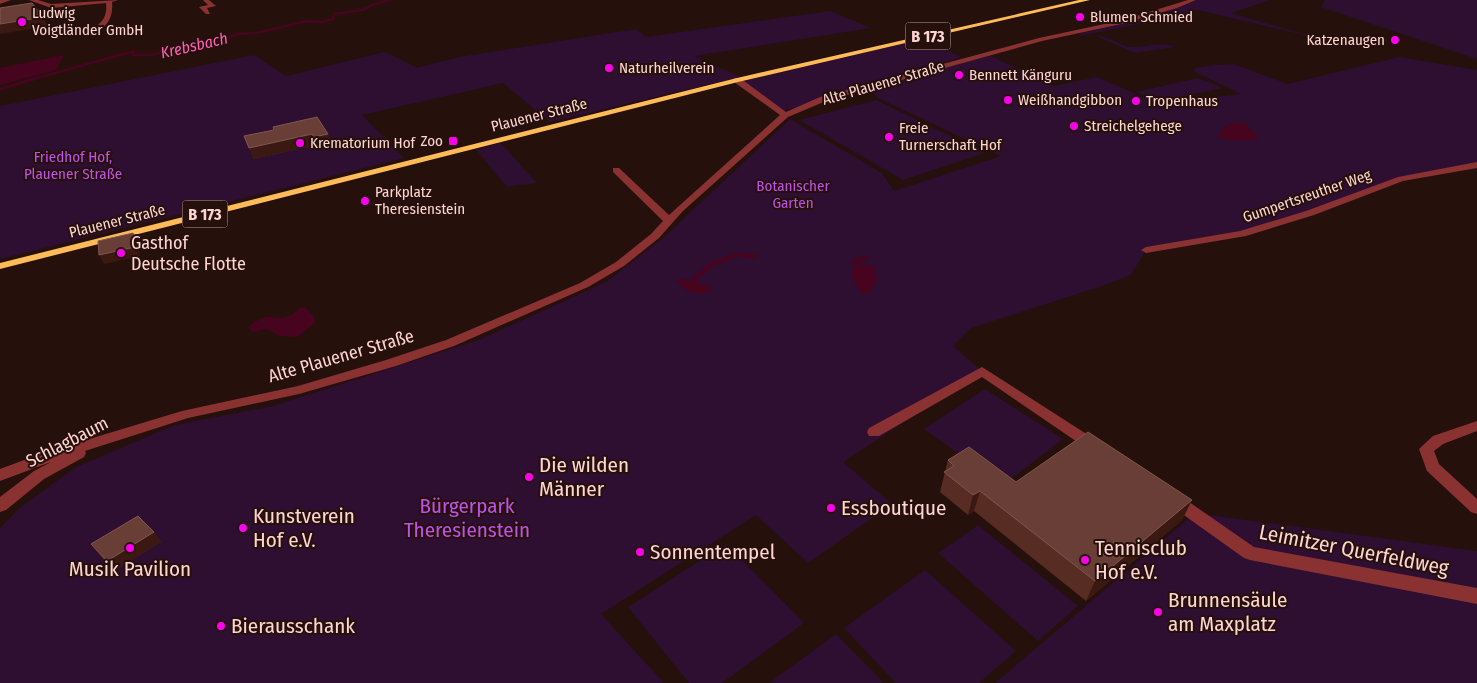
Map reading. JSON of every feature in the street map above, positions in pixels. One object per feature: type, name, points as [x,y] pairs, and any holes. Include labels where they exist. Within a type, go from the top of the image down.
[{"type":"main road","name":"Plauener Straße","points":[[0,266],[737,80],[1087,0]]},
{"type":"street","points":[[0,2],[8,0]]},
{"type":"street","points":[[32,0],[51,6],[112,0],[111,14],[106,23],[90,34]]},
{"type":"street","points":[[206,0],[213,6],[202,8],[208,13]]},
{"type":"street","name":"Alte Plauener Straße","points":[[0,475],[48,457],[187,414],[299,390],[391,363],[450,343],[584,285],[620,264],[655,236],[785,115],[823,99],[1041,39],[1124,22],[1193,0]]},
{"type":"street","points":[[737,80],[785,115]]},
{"type":"street","name":"Gumpertsreuther Weg","points":[[1146,250],[1242,234],[1310,213],[1401,179],[1477,165]]},
{"type":"street","points":[[616,170],[669,221]]},
{"type":"street","points":[[874,432],[982,371],[1105,453]]},
{"type":"street","points":[[1477,426],[1438,440],[1426,449],[1432,467],[1477,508]]},
{"type":"street","name":"Schlagbaum","points":[[0,506],[39,475],[84,450],[130,431]]},
{"type":"street","name":"Leimitzer Querfeldweg","points":[[1162,491],[1250,553],[1477,596]]},
{"type":"green space","points":[[1198,0],[1270,0],[1231,13],[1317,38],[1198,10],[1080,36],[1079,34],[1154,16]]},
{"type":"green space","points":[[1325,0],[1477,0],[1477,59],[1321,7]]},
{"type":"green space","name":"Friedhof Hof, Plauener Straße","points":[[830,11],[871,28],[694,56],[740,77],[550,122],[503,83],[362,115],[404,158],[0,259],[0,106],[254,55],[286,76],[385,52],[417,68],[459,57],[636,29],[646,37]]},
{"type":"green space","points":[[1096,36],[1105,37],[1131,47],[1164,44],[1175,47],[1135,53]]},
{"type":"green space","points":[[923,39],[962,57],[784,111],[742,81]]},
{"type":"green space","name":"Bürgerpark Theresienstein","points":[[991,56],[1054,86],[1097,77],[1157,103],[1241,94],[1193,71],[1195,68],[1215,65],[1233,64],[1288,84],[1399,57],[1477,70],[1477,165],[1401,179],[1242,234],[1146,250],[1131,275],[971,328],[953,346],[982,371],[843,462],[892,504],[808,563],[756,515],[601,614],[664,683],[0,683],[0,528],[22,506],[76,467],[175,425],[273,406],[479,340],[606,282],[663,238],[790,119],[882,173],[894,191],[1001,156],[876,97],[871,87]]},
{"type":"green space","points":[[1198,78],[1223,88],[1158,102],[1136,92]]},
{"type":"green space","name":"Freie Turnerschaft Hof","points":[[876,100],[985,153],[903,180],[799,120]]},
{"type":"green space","points":[[501,143],[537,183],[507,187],[476,150]]},
{"type":"green space","points":[[985,389],[1063,439],[1003,485],[924,429]]},
{"type":"green space","points":[[1195,513],[1477,551],[1477,683],[995,683]]},
{"type":"green space","points":[[978,525],[1078,606],[1038,641],[938,553]]},
{"type":"green space","points":[[726,544],[804,623],[722,683],[689,683],[628,607]]},
{"type":"green space","points":[[925,570],[1016,651],[979,683],[896,683],[844,628]]},
{"type":"green space","points":[[836,634],[884,683],[769,683]]},
{"type":"shaded area","points":[[64,55],[56,70],[0,85],[0,68]]},
{"type":"shaded area","points":[[1234,122],[1246,124],[1259,138],[1238,141],[1217,136],[1225,126]]},
{"type":"shaded area","points":[[858,263],[875,267],[877,281],[869,293],[862,294],[851,276],[853,268]]},
{"type":"shaded area","points":[[676,279],[693,280],[711,287],[711,291],[706,293],[692,292],[683,287]]},
{"type":"shaded area","points":[[304,307],[314,316],[315,323],[297,337],[280,336],[266,329],[253,332],[248,327],[266,317],[282,318],[292,315],[299,308]]},
{"type":"building","points":[[32,3],[43,17],[0,24],[0,8]]},
{"type":"building","points":[[317,117],[328,134],[314,137],[312,134],[249,148],[244,136],[274,130],[273,127]]},
{"type":"building","points":[[133,233],[135,247],[99,255],[98,241]]},
{"type":"building","name":"Tennisclub Hof e.V.","points":[[1088,432],[1192,500],[1095,581],[980,491],[973,495],[944,472],[954,466],[948,460],[969,447],[1016,482]]},
{"type":"building","points":[[138,516],[154,532],[107,561],[91,544]]},
{"type":"waterway","name":"Krebsbach","points":[[30,80],[134,51],[133,55],[152,55],[187,44],[209,45],[238,34],[256,33],[308,21],[322,22],[333,19],[334,14],[363,10],[372,5],[390,0]]},
{"type":"waterway","name":"Krebsbach","points":[[0,89],[34,79]]},
{"type":"waterway","points":[[693,280],[712,264],[735,255]]},
{"type":"waterway","points":[[740,255],[755,256]]},
{"type":"waterway","points":[[853,262],[867,257]]},
{"type":"place","name":"Blumen Schmied","points":[[1080,17]]},
{"type":"place","name":"Ludwig Voigtländer GmbH","points":[[22,22]]},
{"type":"place","name":"Katzenaugen","points":[[1395,40]]},
{"type":"place","name":"Naturheilverein","points":[[609,68]]},
{"type":"place","name":"Bennett Känguru","points":[[959,75]]},
{"type":"place","name":"Weißhandgibbon","points":[[1008,100]]},
{"type":"place","name":"Tropenhaus","points":[[1136,101]]},
{"type":"place","name":"Streichelgehege","points":[[1074,126]]},
{"type":"place","name":"Freie Turnerschaft Hof","points":[[889,137]]},
{"type":"place","name":"Zoo","points":[[453,141]]},
{"type":"place","name":"Krematorium Hof","points":[[300,143]]},
{"type":"place","name":"Parkplatz Theresienstein","points":[[365,201]]},
{"type":"place","name":"Gasthof Deutsche Flotte","points":[[121,253]]},
{"type":"place","name":"Die wilden Männer","points":[[529,477]]},
{"type":"place","name":"Essboutique","points":[[831,508]]},
{"type":"place","name":"Kunstverein Hof e.V.","points":[[243,528]]},
{"type":"place","name":"Musik Pavilion","points":[[130,548]]},
{"type":"place","name":"Sonnentempel","points":[[640,552]]},
{"type":"place","name":"Tennisclub Hof e.V.","points":[[1085,560]]},
{"type":"place","name":"Brunnensäule am Maxplatz","points":[[1158,612]]},
{"type":"place","name":"Bierausschank","points":[[221,626]]},
{"type":"park label","name":"Botanischer Garten","points":[[793,194]]}]
